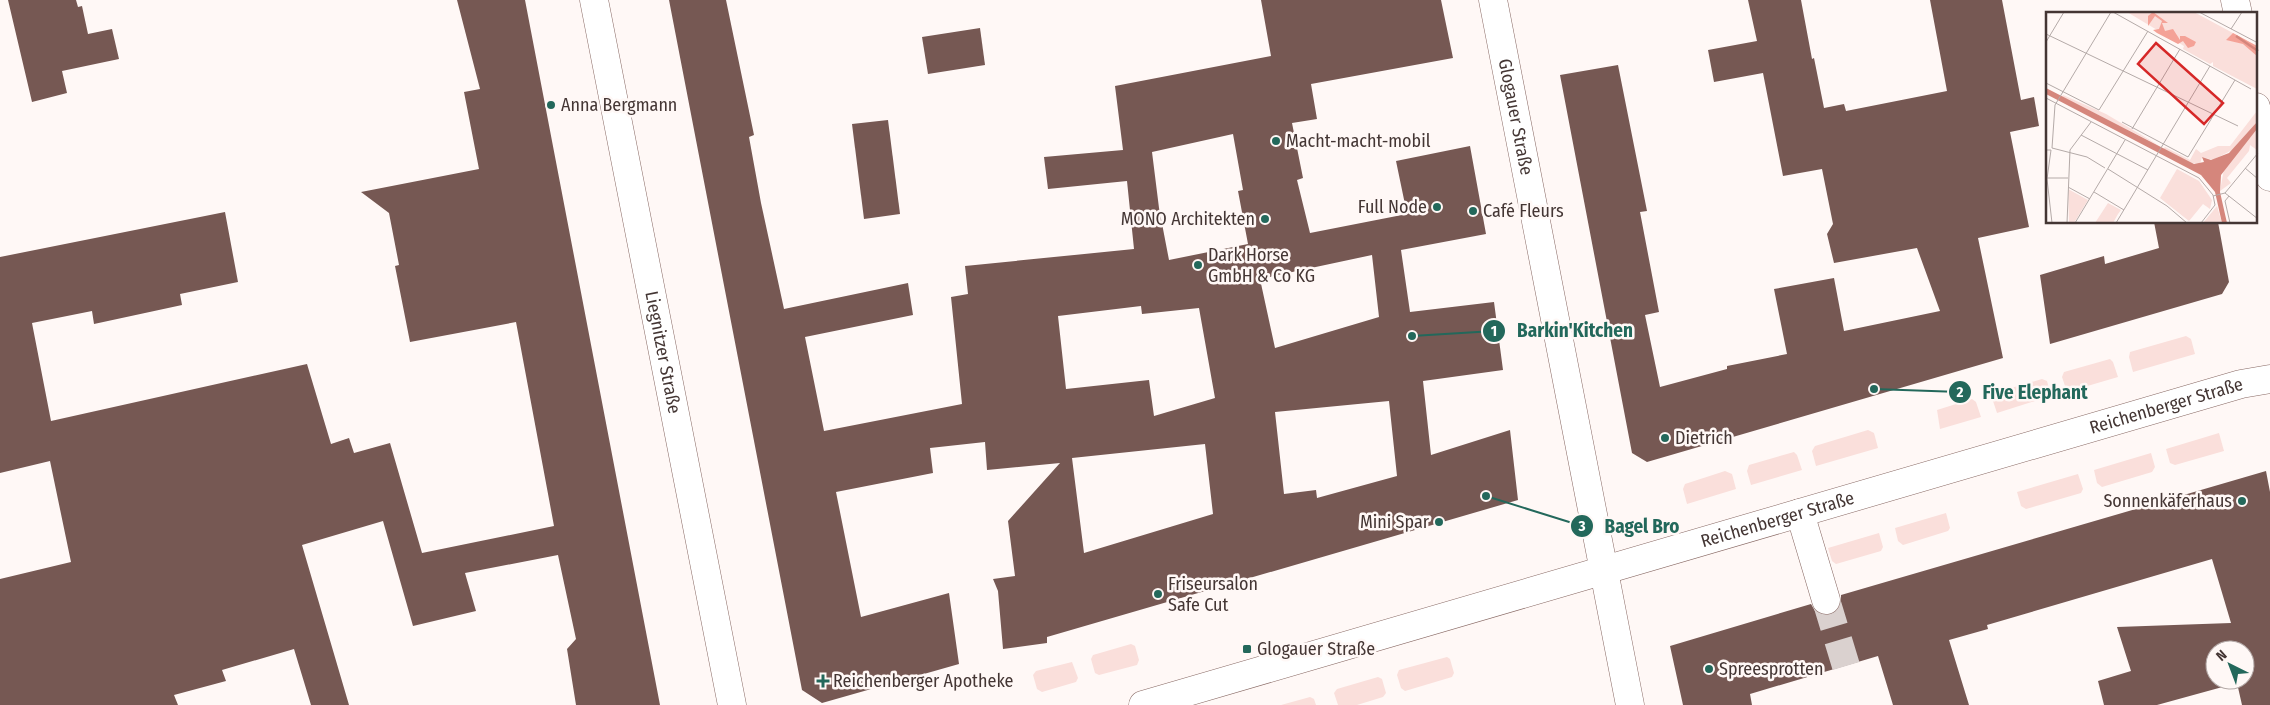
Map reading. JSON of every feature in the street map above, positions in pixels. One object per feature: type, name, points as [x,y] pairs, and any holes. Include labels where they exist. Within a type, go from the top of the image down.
[{"type":"street","name":"Liegnitzer Straße","points":[[594,0],[732,705]]},
{"type":"street","name":"Glogauer Straße","points":[[1494,0],[1630,705]]},
{"type":"street","points":[[2258,117],[2270,177]]},
{"type":"street","name":"Reichenberger Straße","points":[[1143,705],[2241,384],[2270,379]]},
{"type":"street","points":[[1800,513],[1826,600]]},
{"type":"shaded area","points":[[2186,336],[2191,339],[2195,354],[2133,372],[2129,357],[2130,352]]},
{"type":"shaded area","points":[[2110,359],[2113,362],[2118,377],[2067,392],[2062,377],[2064,372]]},
{"type":"shaded area","points":[[2042,379],[2047,381],[2051,396],[1997,413],[1992,398],[1994,393]]},
{"type":"shaded area","points":[[1972,399],[1976,402],[1981,417],[1940,429],[1937,410]]},
{"type":"shaded area","points":[[1868,430],[1874,433],[1878,448],[1816,466],[1812,451],[1815,446]]},
{"type":"shaded area","points":[[2219,433],[2224,451],[2175,465],[2170,463],[2166,449]]},
{"type":"shaded area","points":[[1794,452],[1797,455],[1802,470],[1751,485],[1747,471],[1749,465]]},
{"type":"shaded area","points":[[2151,453],[2155,467],[2152,472],[2102,487],[2097,483],[2094,470]]},
{"type":"shaded area","points":[[1725,471],[1732,474],[1736,489],[1687,504],[1683,489],[1685,484]]},
{"type":"shaded area","points":[[2078,474],[2083,489],[2081,493],[2026,509],[2021,506],[2017,492]]},
{"type":"shaded area","points":[[1946,513],[1950,528],[1948,531],[1903,545],[1898,541],[1895,528]]},
{"type":"shaded area","points":[[1879,533],[1883,547],[1881,551],[1836,564],[1832,561],[1828,548]]},
{"type":"shaded area","points":[[1131,644],[1135,646],[1139,660],[1137,665],[1099,675],[1095,673],[1091,659],[1093,655]]},
{"type":"shaded area","points":[[1447,657],[1450,659],[1454,673],[1452,677],[1405,691],[1401,688],[1397,675],[1399,670]]},
{"type":"shaded area","points":[[1072,662],[1078,678],[1076,682],[1042,692],[1037,689],[1033,675],[1036,671]]},
{"type":"shaded area","points":[[1378,677],[1382,679],[1386,693],[1383,697],[1357,705],[1338,705],[1334,693],[1337,689]]},
{"type":"shaded area","points":[[1310,697],[1314,699],[1316,705],[1281,705]]},
{"type":"building","points":[[8,0],[76,0],[78,7],[82,6],[88,34],[112,29],[119,59],[62,71],[67,93],[32,102]]},
{"type":"building","points":[[457,0],[525,0],[660,705],[576,705],[567,649],[576,639],[558,555],[465,573],[476,611],[413,626],[383,521],[302,545],[349,705],[311,705],[294,649],[222,670],[226,681],[174,695],[178,705],[0,705],[0,579],[71,562],[50,461],[0,473],[0,257],[225,212],[238,282],[180,294],[182,305],[94,324],[92,311],[32,323],[51,421],[307,364],[331,444],[349,438],[354,453],[390,443],[422,553],[554,526],[516,322],[410,342],[395,266],[399,265],[389,213],[361,192],[479,169],[464,92],[480,89]]},
{"type":"building","points":[[669,0],[726,0],[754,135],[749,137],[761,203],[784,309],[908,283],[913,315],[805,337],[824,431],[962,404],[951,297],[968,294],[965,266],[1134,249],[1127,181],[1048,189],[1044,157],[1123,150],[1115,86],[1271,56],[1261,0],[1441,0],[1453,58],[1311,84],[1317,119],[1292,123],[1303,178],[1297,180],[1310,233],[1407,214],[1396,161],[1470,146],[1486,234],[1401,250],[1410,312],[1494,302],[1503,370],[1423,381],[1431,455],[1510,430],[1518,500],[1047,637],[1047,643],[1003,649],[998,591],[993,579],[1015,576],[1008,521],[1060,463],[987,470],[985,442],[930,448],[933,473],[836,492],[861,617],[949,593],[959,664],[822,703],[802,690]],"holes":[[[1233,134],[1243,190],[1238,191],[1248,244],[1169,260],[1159,208],[1152,152]],[[1372,255],[1379,317],[1275,348],[1260,279]],[[1141,306],[1142,314],[1199,308],[1215,398],[1154,416],[1149,380],[1066,389],[1058,316]],[[1389,401],[1397,476],[1317,498],[1316,490],[1284,494],[1275,412]],[[1205,444],[1213,514],[1084,553],[1072,458]]]},
{"type":"building","points":[[1748,0],[1801,0],[1812,59],[1814,58],[1824,108],[1844,104],[1846,111],[1947,91],[1930,0],[2002,0],[2021,100],[2034,97],[2039,126],[2010,132],[2029,227],[1978,238],[2003,358],[1647,462],[1632,453],[1560,75],[1618,65],[1647,211],[1640,212],[1659,312],[1645,315],[1660,387],[1727,369],[1727,366],[1787,354],[1774,289],[1834,278],[1844,331],[1940,311],[1917,248],[1834,263],[1827,234],[1833,224],[1822,169],[1783,176],[1763,73],[1714,82],[1708,50],[1757,41]]},
{"type":"building","points":[[980,28],[985,65],[928,74],[922,37]]},
{"type":"building","points":[[888,120],[900,214],[864,219],[852,124]]},
{"type":"building","points":[[2154,224],[2218,224],[2229,282],[2222,294],[2050,344],[2040,275],[2104,256],[2105,264],[2159,248]]},
{"type":"building","points":[[2266,471],[2270,492],[2270,705],[2242,705],[2239,690],[2255,690],[2255,640],[2205,640],[2205,690],[2212,690],[2157,705],[2104,705],[2098,681],[2131,671],[2117,627],[2231,623],[2212,559],[1987,625],[1988,629],[1949,640],[1969,705],[1893,705],[1878,656],[1750,694],[1752,705],[1683,705],[1670,646],[1811,604],[1815,611],[1822,615],[1831,615],[1838,610],[1841,604],[1841,595]]},
{"type":"tunnel","points":[[1826,600],[1846,666]]},
{"type":"place","name":"Anna Bergmann","points":[[551,105]]},
{"type":"place","name":"Macht-macht-mobil","points":[[1276,141]]},
{"type":"place","name":"Full Node","points":[[1437,207]]},
{"type":"place","name":"Café Fleurs","points":[[1473,211]]},
{"type":"place","name":"MONO Architekten","points":[[1265,219]]},
{"type":"place","name":"Dark Horse GmbH & Co KG","points":[[1198,265]]},
{"type":"place","name":"Barkin'Kitchen","points":[[1412,336]]},
{"type":"place","name":"Five Elephant","points":[[1874,389]]},
{"type":"place","name":"Dietrich","points":[[1665,438]]},
{"type":"place","name":"Bagel Bro","points":[[1486,496]]},
{"type":"place","name":"Sonnenkäferhaus","points":[[2242,501]]},
{"type":"place","name":"Mini Spar","points":[[1439,522]]},
{"type":"place","name":"Friseursalon Safe Cut","points":[[1158,594]]},
{"type":"place","name":"Glogauer Straße","points":[[1247,649]]},
{"type":"place","name":"Spreesprotten","points":[[1709,669]]},
{"type":"place","name":"Reichenberger Apotheke","points":[[823,681]]}]
